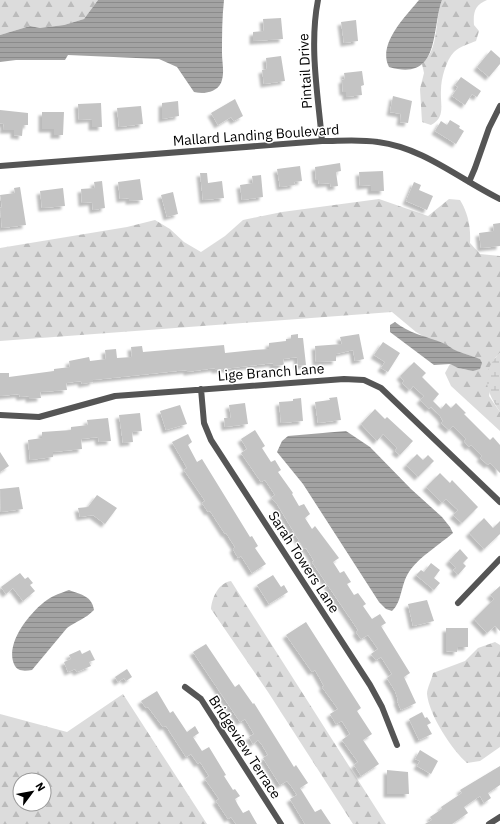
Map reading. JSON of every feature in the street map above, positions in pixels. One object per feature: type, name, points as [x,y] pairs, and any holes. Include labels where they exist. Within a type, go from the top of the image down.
[{"type":"street","name":"Pintail Drive","points":[[318,0],[314,25],[314,45],[322,141]]},
{"type":"street","points":[[469,182],[488,128],[500,106]]},
{"type":"street","name":"Mallard Landing Boulevard","points":[[0,166],[322,141],[362,140],[391,144],[427,156],[500,199]]},
{"type":"street","name":"Lige Branch Lane","points":[[0,415],[39,417],[115,396],[344,378],[364,380],[387,393],[500,502]]},
{"type":"street","name":"Sarah Towers Lane","points":[[201,390],[204,423],[211,440],[370,685],[382,707],[398,745]]},
{"type":"street","points":[[458,603],[500,559]]},
{"type":"street","name":"Bridgeview Terrace","points":[[185,687],[201,699],[281,824]]},
{"type":"street","points":[[489,824],[500,817]]},
{"type":"green space","points":[[0,0],[98,0],[84,19],[64,25],[40,28],[30,26],[0,35]]},
{"type":"green space","points":[[442,0],[487,0],[477,7],[474,16],[474,25],[479,31],[476,41],[456,50],[451,55],[446,65],[441,86],[441,110],[439,118],[431,125],[422,122],[420,89],[424,73],[422,64],[428,58],[432,50]]},
{"type":"green space","points":[[379,199],[428,216],[449,199],[460,200],[468,220],[470,243],[480,254],[500,256],[500,353],[495,358],[489,396],[500,412],[500,431],[451,386],[445,373],[450,364],[465,370],[480,369],[480,359],[456,351],[443,343],[430,340],[416,332],[392,312],[0,341],[0,248],[127,227],[155,220],[170,229],[184,242],[201,252],[225,236],[243,220],[282,212]]},
{"type":"green space","points":[[500,353],[500,412],[488,389],[487,375],[493,360]]},
{"type":"green space","points":[[231,581],[386,824],[353,824],[268,692],[211,609],[216,592],[226,582]]},
{"type":"green space","points":[[495,642],[500,645],[500,747],[480,761],[467,763],[442,732],[432,712],[427,694],[428,689],[433,673],[465,661],[478,648]]},
{"type":"green space","points":[[123,694],[207,824],[0,824],[0,714],[67,732]]},
{"type":"shaded area","points":[[98,0],[224,0],[222,33],[223,72],[219,86],[213,91],[209,92],[194,92],[177,67],[159,59],[68,55],[65,60],[16,60],[0,62],[0,35],[30,26],[40,28],[64,25],[84,19]]},
{"type":"shaded area","points":[[419,0],[442,0],[431,50],[426,60],[418,67],[406,70],[389,67],[386,58],[390,40],[401,22]]},
{"type":"shaded area","points":[[395,322],[412,332],[443,343],[457,351],[480,359],[482,363],[480,369],[473,371],[458,368],[450,364],[434,365],[390,332],[390,325]]},
{"type":"shaded area","points":[[346,431],[370,447],[411,489],[442,517],[453,533],[425,555],[407,574],[396,607],[392,611],[386,609],[379,602],[303,484],[277,452],[282,441],[288,436]]},
{"type":"shaded area","points":[[69,590],[89,599],[94,610],[67,628],[32,670],[19,670],[15,667],[12,656],[16,638],[21,629],[40,605],[52,597]]},
{"type":"building","points":[[281,18],[283,39],[253,41],[253,32],[264,31],[263,19]]},
{"type":"building","points":[[356,20],[358,41],[344,43],[341,22]]},
{"type":"building","points":[[491,50],[500,58],[500,64],[489,77],[477,67]]},
{"type":"building","points":[[281,56],[285,81],[264,84],[262,70],[267,69],[266,58]]},
{"type":"building","points":[[362,71],[364,85],[361,86],[362,95],[346,97],[346,92],[343,92],[342,80],[345,79],[344,73]]},
{"type":"building","points":[[461,77],[481,91],[477,97],[472,94],[465,105],[452,96],[458,87],[455,85]]},
{"type":"building","points":[[393,96],[412,101],[408,123],[400,122],[401,114],[390,112]]},
{"type":"building","points":[[235,99],[243,116],[234,121],[231,117],[218,125],[211,113]]},
{"type":"building","points":[[178,101],[179,116],[162,119],[162,103]]},
{"type":"building","points":[[101,103],[102,127],[92,127],[92,119],[79,120],[78,104]]},
{"type":"building","points":[[141,106],[143,124],[119,127],[117,108]]},
{"type":"building","points":[[0,110],[28,113],[28,125],[23,125],[22,136],[14,135],[14,130],[3,130],[4,124],[0,123]]},
{"type":"building","points":[[42,112],[64,112],[63,135],[54,135],[54,129],[42,129]]},
{"type":"building","points":[[450,120],[460,126],[459,128],[464,131],[456,144],[435,131],[441,121],[447,125]]},
{"type":"building","points":[[340,163],[341,171],[336,172],[338,186],[331,187],[330,183],[319,184],[318,180],[316,180],[315,167]]},
{"type":"building","points":[[300,166],[302,181],[294,182],[295,185],[280,187],[277,169]]},
{"type":"building","points":[[383,171],[384,191],[371,191],[371,185],[360,186],[359,172]]},
{"type":"building","points":[[200,173],[207,173],[208,183],[222,181],[224,198],[203,200]]},
{"type":"building","points":[[261,175],[263,197],[242,200],[240,185],[253,183],[252,176]]},
{"type":"building","points":[[140,179],[143,200],[129,201],[129,198],[120,199],[118,182]]},
{"type":"building","points":[[102,181],[105,208],[93,210],[92,202],[82,203],[81,189],[95,188],[94,182]]},
{"type":"building","points":[[414,182],[421,185],[419,190],[433,196],[427,210],[406,201]]},
{"type":"building","points":[[20,187],[26,225],[2,228],[0,208],[2,207],[0,195],[15,193],[14,188]]},
{"type":"building","points":[[63,188],[65,206],[42,208],[40,191]]},
{"type":"building","points":[[173,192],[178,214],[167,217],[161,195]]},
{"type":"building","points":[[500,223],[500,246],[481,248],[479,233],[494,231],[493,224]]},
{"type":"building","points":[[298,334],[298,338],[303,338],[306,365],[298,366],[297,357],[283,359],[284,365],[273,366],[273,363],[215,370],[215,368],[187,372],[187,370],[93,380],[93,382],[82,384],[81,381],[66,383],[67,390],[40,392],[41,398],[29,399],[29,396],[20,397],[19,394],[0,396],[0,373],[9,373],[9,377],[54,371],[54,369],[70,367],[69,361],[89,357],[90,361],[106,359],[105,350],[116,349],[117,358],[132,357],[131,347],[142,346],[143,352],[224,345],[225,353],[269,349],[269,343],[286,341],[286,339],[291,339],[291,335]]},
{"type":"building","points":[[359,334],[364,359],[355,361],[353,350],[336,354],[336,361],[316,362],[315,346],[342,344],[340,337]]},
{"type":"building","points":[[383,342],[400,353],[388,372],[381,368],[385,362],[374,355]]},
{"type":"building","points":[[414,362],[426,373],[422,377],[439,394],[433,401],[441,409],[446,403],[451,408],[456,403],[466,413],[464,414],[490,440],[493,437],[500,445],[500,473],[490,463],[488,465],[480,458],[482,456],[471,445],[469,447],[464,441],[466,439],[453,426],[449,430],[441,423],[443,421],[440,416],[431,407],[429,409],[420,400],[424,396],[413,386],[410,390],[402,383],[404,381],[400,376]]},
{"type":"building","points":[[337,397],[341,420],[318,423],[315,402],[330,400],[329,398]]},
{"type":"building","points":[[301,398],[303,421],[281,423],[279,402],[293,401],[293,399]]},
{"type":"building","points":[[245,403],[248,424],[225,427],[224,418],[231,418],[229,405]]},
{"type":"building","points":[[180,405],[187,424],[166,430],[160,411]]},
{"type":"building","points":[[375,409],[385,419],[387,417],[413,441],[400,455],[395,451],[397,448],[383,434],[377,441],[361,424]]},
{"type":"building","points":[[140,413],[142,431],[132,432],[133,442],[123,443],[119,415]]},
{"type":"building","points":[[108,418],[111,441],[99,442],[98,437],[81,439],[82,449],[53,452],[53,457],[30,460],[28,440],[42,438],[42,432],[71,430],[71,427],[88,425],[87,420]]},
{"type":"building","points":[[255,430],[265,446],[262,448],[271,462],[275,460],[281,470],[278,472],[293,493],[292,494],[299,506],[304,504],[310,514],[305,518],[312,529],[315,526],[339,558],[333,562],[340,573],[344,571],[351,582],[347,584],[354,595],[358,593],[366,604],[363,606],[372,619],[380,614],[386,623],[381,626],[410,673],[404,677],[416,703],[401,710],[395,691],[387,678],[392,674],[381,657],[376,660],[371,654],[378,649],[368,635],[361,639],[356,632],[358,630],[312,562],[314,561],[306,548],[304,549],[277,504],[271,498],[275,495],[265,480],[261,482],[241,453],[247,449],[241,439]]},
{"type":"building","points":[[188,434],[192,442],[188,445],[197,462],[202,459],[250,537],[252,536],[258,546],[255,548],[266,564],[252,573],[241,556],[238,558],[233,549],[235,547],[210,511],[208,512],[202,503],[205,501],[184,470],[187,468],[172,442]]},
{"type":"building","points":[[0,452],[9,466],[0,472]]},
{"type":"building","points":[[417,454],[423,460],[428,455],[434,461],[418,477],[406,465]]},
{"type":"building","points":[[440,473],[450,483],[452,480],[478,507],[462,523],[453,515],[458,510],[446,499],[442,503],[426,487]]},
{"type":"building","points":[[19,487],[23,509],[1,512],[0,489]]},
{"type":"building","points":[[97,495],[117,508],[105,524],[93,515],[80,517],[78,508],[88,507]]},
{"type":"building","points":[[484,518],[493,528],[500,521],[500,534],[484,549],[469,533]]},
{"type":"building","points":[[460,549],[468,558],[463,563],[466,566],[458,575],[453,570],[456,568],[449,561]]},
{"type":"building","points":[[431,563],[440,570],[434,578],[440,583],[434,590],[416,575],[421,570],[424,572]]},
{"type":"building","points":[[20,573],[25,579],[28,577],[33,583],[30,585],[35,591],[23,601],[13,588],[6,594],[1,587]]},
{"type":"building","points":[[273,575],[281,587],[284,585],[288,592],[269,604],[257,585]]},
{"type":"building","points":[[500,586],[500,631],[495,626],[487,633],[474,619],[494,599],[490,595]]},
{"type":"building","points":[[427,600],[434,621],[413,626],[408,604]]},
{"type":"building","points":[[306,622],[361,708],[357,711],[372,734],[363,740],[379,764],[361,776],[354,765],[358,762],[342,740],[350,734],[342,721],[336,724],[330,714],[338,709],[322,687],[324,686],[315,670],[312,672],[286,635]]},
{"type":"building","points":[[446,628],[468,628],[468,647],[458,647],[457,652],[446,651]]},
{"type":"building","points":[[206,644],[235,687],[239,684],[253,704],[254,703],[294,767],[296,765],[308,783],[300,788],[315,812],[321,809],[331,824],[305,824],[290,799],[297,795],[287,781],[280,785],[263,758],[268,755],[262,745],[258,740],[253,744],[249,737],[254,734],[245,719],[240,722],[193,652]]},
{"type":"building","points":[[80,650],[82,654],[90,650],[95,660],[89,662],[91,666],[77,672],[75,669],[68,672],[64,662],[71,659],[69,655]]},
{"type":"building","points":[[127,669],[132,677],[126,681],[124,678],[118,682],[115,677]]},
{"type":"building","points":[[157,691],[170,713],[173,711],[187,732],[195,726],[199,733],[193,737],[202,751],[209,747],[226,775],[224,776],[233,790],[235,789],[240,796],[235,799],[238,805],[243,813],[249,810],[257,824],[236,824],[231,817],[228,819],[216,801],[219,799],[205,779],[209,776],[200,762],[198,764],[191,754],[186,757],[166,726],[163,727],[148,707],[146,708],[141,701]]},
{"type":"building","points":[[422,712],[425,718],[427,717],[431,723],[427,725],[432,734],[419,740],[409,719]]},
{"type":"building","points":[[420,750],[438,761],[431,774],[417,766],[420,761],[415,759]]},
{"type":"building","points":[[500,766],[500,785],[488,793],[491,798],[484,803],[480,796],[464,807],[468,813],[452,824],[425,824],[432,820],[430,817],[442,809],[441,807],[462,793],[460,790]]},
{"type":"building","points":[[387,770],[408,772],[409,794],[387,794]]}]
